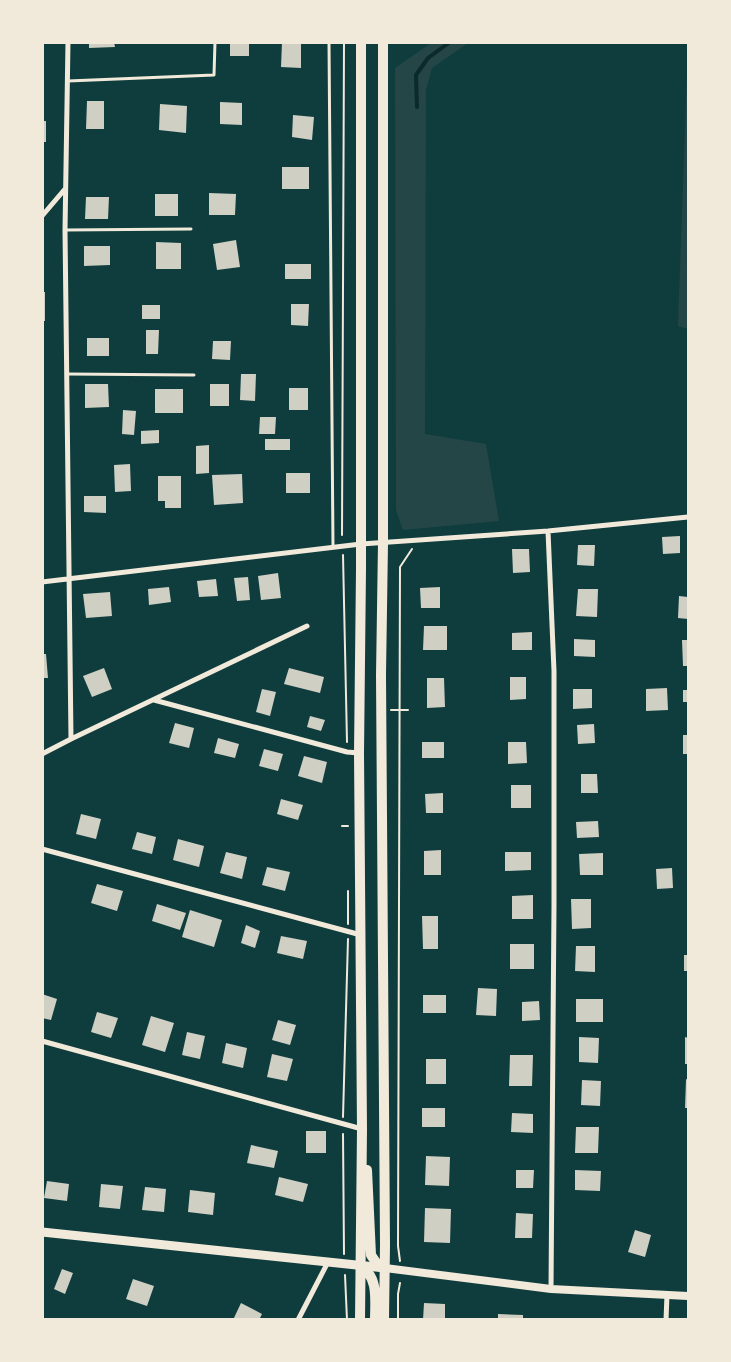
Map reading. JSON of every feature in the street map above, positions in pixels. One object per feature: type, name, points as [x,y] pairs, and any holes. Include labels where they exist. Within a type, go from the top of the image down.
[{"type":"main road","points":[[360,1320],[362,1129],[362,935],[359,753],[361,42]]},
{"type":"main road","points":[[382,42],[383,543],[381,710],[384,1320]]},
{"type":"main road","points":[[362,1129],[368,1182],[371,1255],[377,1264],[385,1268]]},
{"type":"main road","points":[[42,1232],[385,1268]]},
{"type":"main road","points":[[360,1266],[367,1269],[373,1280],[375,1320]]},
{"type":"street","points":[[68,42],[65,230],[71,738]]},
{"type":"street","points":[[42,216],[65,188]]},
{"type":"street","points":[[42,582],[361,544],[548,531],[688,517]]},
{"type":"street","points":[[548,531],[554,671],[551,1288]]},
{"type":"street","points":[[42,754],[71,738],[307,626]]},
{"type":"street","points":[[154,700],[347,752],[359,753]]},
{"type":"street","points":[[42,850],[362,935]]},
{"type":"street","points":[[42,1041],[362,1129]]},
{"type":"street","points":[[298,1320],[328,1262]]},
{"type":"street","points":[[385,1268],[551,1288],[688,1296]]},
{"type":"street","points":[[666,1320],[668,1295]]},
{"type":"lane","points":[[67,81],[214,75],[215,42]]},
{"type":"lane","points":[[329,42],[333,548]]},
{"type":"lane","points":[[65,230],[191,229]]},
{"type":"lane","points":[[66,374],[194,375]]},
{"type":"path","points":[[342,535],[344,42]]},
{"type":"path","points":[[401,1261],[398,1246],[398,710],[400,567],[413,547],[412,540]]},
{"type":"path","points":[[343,555],[347,746]]},
{"type":"path","points":[[381,710],[408,710]]},
{"type":"path","points":[[343,1117],[348,939]]},
{"type":"path","points":[[343,1134],[344,1255]]},
{"type":"path","points":[[345,1275],[347,1320]]},
{"type":"path","points":[[398,1320],[400,1282]]},
{"type":"shaded area","points":[[431,43],[468,43],[432,68],[426,90],[425,434],[486,444],[499,521],[403,530],[396,510],[395,68]]},
{"type":"shaded area","points":[[688,43],[688,329],[678,326]]},
{"type":"building","points":[[89,42],[114,42],[115,47],[89,48]]},
{"type":"building","points":[[230,42],[249,42],[249,56],[230,56]]},
{"type":"building","points":[[282,42],[301,42],[301,68],[281,67]]},
{"type":"building","points":[[87,101],[104,101],[104,129],[86,129]]},
{"type":"building","points":[[220,102],[242,103],[242,125],[220,124]]},
{"type":"building","points":[[160,104],[187,106],[186,133],[159,130]]},
{"type":"building","points":[[293,115],[314,117],[312,140],[292,137]]},
{"type":"building","points":[[42,121],[46,121],[46,142],[42,142]]},
{"type":"building","points":[[282,167],[309,167],[309,189],[282,189]]},
{"type":"building","points":[[209,193],[236,194],[235,215],[209,215]]},
{"type":"building","points":[[155,194],[178,194],[178,216],[155,216]]},
{"type":"building","points":[[86,197],[109,197],[108,219],[85,219]]},
{"type":"building","points":[[236,240],[240,267],[217,270],[213,244]]},
{"type":"building","points":[[156,242],[181,243],[181,269],[156,269]]},
{"type":"building","points":[[84,246],[110,246],[110,265],[84,266]]},
{"type":"building","points":[[285,264],[311,264],[311,279],[285,279]]},
{"type":"building","points":[[42,292],[45,292],[45,321],[42,321]]},
{"type":"building","points":[[291,304],[309,304],[308,326],[291,325]]},
{"type":"building","points":[[142,305],[160,305],[160,319],[142,319]]},
{"type":"building","points":[[146,330],[159,330],[158,354],[146,354]]},
{"type":"building","points":[[87,338],[109,338],[109,356],[87,356]]},
{"type":"building","points":[[213,341],[231,341],[230,360],[212,359]]},
{"type":"building","points":[[241,374],[256,374],[255,401],[240,400]]},
{"type":"building","points":[[85,384],[108,384],[109,407],[85,408]]},
{"type":"building","points":[[210,384],[229,384],[229,406],[210,406]]},
{"type":"building","points":[[289,388],[308,388],[308,410],[289,410]]},
{"type":"building","points":[[155,389],[183,389],[183,413],[155,413]]},
{"type":"building","points":[[123,410],[136,411],[134,435],[122,434]]},
{"type":"building","points":[[260,417],[276,417],[275,434],[259,434]]},
{"type":"building","points":[[159,430],[159,443],[141,444],[141,431]]},
{"type":"building","points":[[265,439],[290,439],[290,450],[265,450]]},
{"type":"building","points":[[209,445],[209,473],[196,474],[196,446]]},
{"type":"building","points":[[130,464],[131,491],[115,492],[114,465]]},
{"type":"building","points":[[286,473],[310,473],[310,493],[286,493]]},
{"type":"building","points":[[242,474],[243,503],[214,505],[212,475]]},
{"type":"building","points":[[158,476],[181,476],[181,508],[165,508],[165,501],[158,501]]},
{"type":"building","points":[[84,496],[106,496],[106,513],[84,512]]},
{"type":"building","points":[[680,536],[680,553],[663,554],[662,537]]},
{"type":"building","points":[[578,545],[595,545],[594,566],[577,565]]},
{"type":"building","points":[[512,549],[529,549],[530,572],[513,573]]},
{"type":"building","points":[[278,573],[281,598],[261,600],[258,576]]},
{"type":"building","points":[[248,577],[250,600],[237,601],[234,578]]},
{"type":"building","points":[[216,579],[218,596],[199,597],[197,581]]},
{"type":"building","points":[[169,587],[171,602],[149,605],[148,589]]},
{"type":"building","points":[[440,587],[440,608],[421,608],[420,588]]},
{"type":"building","points":[[578,589],[598,589],[597,617],[576,616]]},
{"type":"building","points":[[110,592],[112,616],[86,618],[83,594]]},
{"type":"building","points":[[679,596],[688,597],[688,619],[678,618]]},
{"type":"building","points":[[424,626],[447,626],[447,650],[423,650]]},
{"type":"building","points":[[532,632],[532,650],[512,650],[512,633]]},
{"type":"building","points":[[574,639],[595,640],[595,657],[574,656]]},
{"type":"building","points":[[682,640],[688,640],[688,666],[683,666]]},
{"type":"building","points":[[42,654],[46,654],[48,678],[42,678]]},
{"type":"building","points":[[104,668],[112,689],[92,697],[83,676]]},
{"type":"building","points":[[289,668],[324,677],[320,693],[284,684]]},
{"type":"building","points":[[510,677],[526,677],[526,699],[510,700]]},
{"type":"building","points":[[427,678],[444,678],[445,707],[427,708]]},
{"type":"building","points":[[667,688],[668,710],[646,711],[646,689]]},
{"type":"building","points":[[262,689],[276,692],[270,716],[256,712]]},
{"type":"building","points":[[573,689],[592,689],[592,708],[573,709]]},
{"type":"building","points":[[683,690],[688,690],[688,702],[683,702]]},
{"type":"building","points":[[310,716],[325,720],[321,731],[307,727]]},
{"type":"building","points":[[175,723],[194,728],[189,748],[169,743]]},
{"type":"building","points":[[594,724],[595,743],[578,744],[577,725]]},
{"type":"building","points":[[683,735],[688,735],[688,754],[683,754]]},
{"type":"building","points":[[218,738],[239,744],[235,758],[214,753]]},
{"type":"building","points":[[422,742],[444,742],[444,758],[422,758]]},
{"type":"building","points":[[508,742],[526,742],[527,763],[508,764]]},
{"type":"building","points":[[264,749],[283,754],[278,771],[259,766]]},
{"type":"building","points":[[304,756],[327,762],[322,783],[298,776]]},
{"type":"building","points":[[581,774],[597,774],[598,793],[581,793]]},
{"type":"building","points":[[511,785],[531,785],[531,808],[511,808]]},
{"type":"building","points":[[443,793],[443,813],[426,813],[425,794]]},
{"type":"building","points":[[281,799],[303,805],[298,820],[277,814]]},
{"type":"building","points":[[81,814],[101,819],[96,839],[76,834]]},
{"type":"building","points":[[598,821],[599,837],[577,838],[576,822]]},
{"type":"building","points":[[137,832],[156,837],[152,854],[132,849]]},
{"type":"building","points":[[178,839],[204,846],[199,867],[173,860]]},
{"type":"building","points":[[441,850],[441,875],[424,875],[424,851]]},
{"type":"building","points":[[226,852],[247,857],[242,879],[220,873]]},
{"type":"building","points":[[505,852],[531,852],[531,870],[505,871]]},
{"type":"building","points":[[603,853],[603,875],[580,875],[579,854]]},
{"type":"building","points":[[267,867],[290,872],[285,891],[262,885]]},
{"type":"building","points":[[672,868],[673,888],[657,889],[656,869]]},
{"type":"building","points":[[97,884],[123,891],[117,911],[91,903]]},
{"type":"building","points":[[533,895],[533,919],[512,919],[512,896]]},
{"type":"building","points":[[571,899],[591,899],[591,928],[572,929]]},
{"type":"building","points":[[157,904],[186,913],[180,930],[152,921]]},
{"type":"building","points":[[190,910],[222,920],[214,947],[182,937]]},
{"type":"building","points":[[422,916],[438,916],[438,949],[423,949]]},
{"type":"building","points":[[246,925],[260,931],[255,948],[241,943]]},
{"type":"building","points":[[281,936],[307,941],[303,959],[277,953]]},
{"type":"building","points":[[510,944],[534,944],[534,969],[510,969]]},
{"type":"building","points":[[576,946],[595,946],[595,972],[575,971]]},
{"type":"building","points":[[684,955],[688,955],[688,971],[684,971]]},
{"type":"building","points":[[478,988],[497,989],[496,1016],[476,1015]]},
{"type":"building","points":[[42,994],[57,999],[51,1020],[42,1018]]},
{"type":"building","points":[[423,995],[446,995],[446,1013],[423,1013]]},
{"type":"building","points":[[576,999],[603,999],[603,1022],[576,1022]]},
{"type":"building","points":[[539,1001],[540,1020],[522,1021],[522,1002]]},
{"type":"building","points":[[97,1012],[118,1018],[111,1038],[91,1032]]},
{"type":"building","points":[[151,1016],[174,1023],[165,1052],[142,1045]]},
{"type":"building","points":[[278,1020],[296,1025],[290,1045],[272,1040]]},
{"type":"building","points":[[187,1032],[205,1036],[200,1059],[182,1055]]},
{"type":"building","points":[[579,1037],[599,1038],[598,1063],[579,1062]]},
{"type":"building","points":[[685,1037],[688,1038],[688,1064],[685,1064]]},
{"type":"building","points":[[226,1043],[247,1048],[243,1068],[222,1063]]},
{"type":"building","points":[[272,1054],[293,1059],[287,1081],[267,1077]]},
{"type":"building","points":[[510,1055],[533,1055],[532,1086],[509,1086]]},
{"type":"building","points":[[426,1059],[446,1059],[446,1084],[426,1084]]},
{"type":"building","points":[[686,1079],[688,1080],[688,1108],[685,1108]]},
{"type":"building","points":[[582,1080],[601,1081],[600,1106],[581,1105]]},
{"type":"building","points":[[422,1108],[445,1108],[445,1127],[422,1127]]},
{"type":"building","points":[[512,1113],[533,1114],[533,1133],[511,1132]]},
{"type":"building","points":[[576,1127],[599,1127],[598,1153],[575,1153]]},
{"type":"building","points":[[306,1131],[326,1131],[326,1153],[306,1153]]},
{"type":"building","points":[[251,1145],[278,1151],[274,1168],[247,1163]]},
{"type":"building","points":[[426,1156],[450,1157],[449,1186],[425,1185]]},
{"type":"building","points":[[516,1170],[534,1170],[533,1188],[516,1188]]},
{"type":"building","points":[[575,1170],[601,1171],[600,1191],[575,1190]]},
{"type":"building","points":[[279,1177],[308,1184],[303,1202],[275,1195]]},
{"type":"building","points":[[47,1181],[69,1184],[67,1201],[44,1198]]},
{"type":"building","points":[[101,1184],[123,1186],[120,1209],[99,1207]]},
{"type":"building","points":[[145,1187],[166,1189],[164,1212],[142,1210]]},
{"type":"building","points":[[190,1190],[215,1193],[213,1215],[188,1212]]},
{"type":"building","points":[[425,1208],[451,1209],[450,1243],[424,1242]]},
{"type":"building","points":[[516,1213],[533,1214],[532,1238],[515,1238]]},
{"type":"building","points":[[635,1230],[651,1235],[645,1257],[628,1252]]},
{"type":"building","points":[[62,1269],[73,1273],[65,1294],[54,1289]]},
{"type":"building","points":[[133,1279],[154,1286],[147,1306],[126,1299]]},
{"type":"building","points":[[241,1303],[262,1314],[259,1320],[233,1320]]},
{"type":"building","points":[[424,1303],[445,1304],[445,1320],[423,1320]]},
{"type":"building","points":[[498,1314],[523,1315],[523,1320],[498,1320]]},
{"type":"waterway","points":[[417,107],[416,75],[428,58],[450,42]]}]
